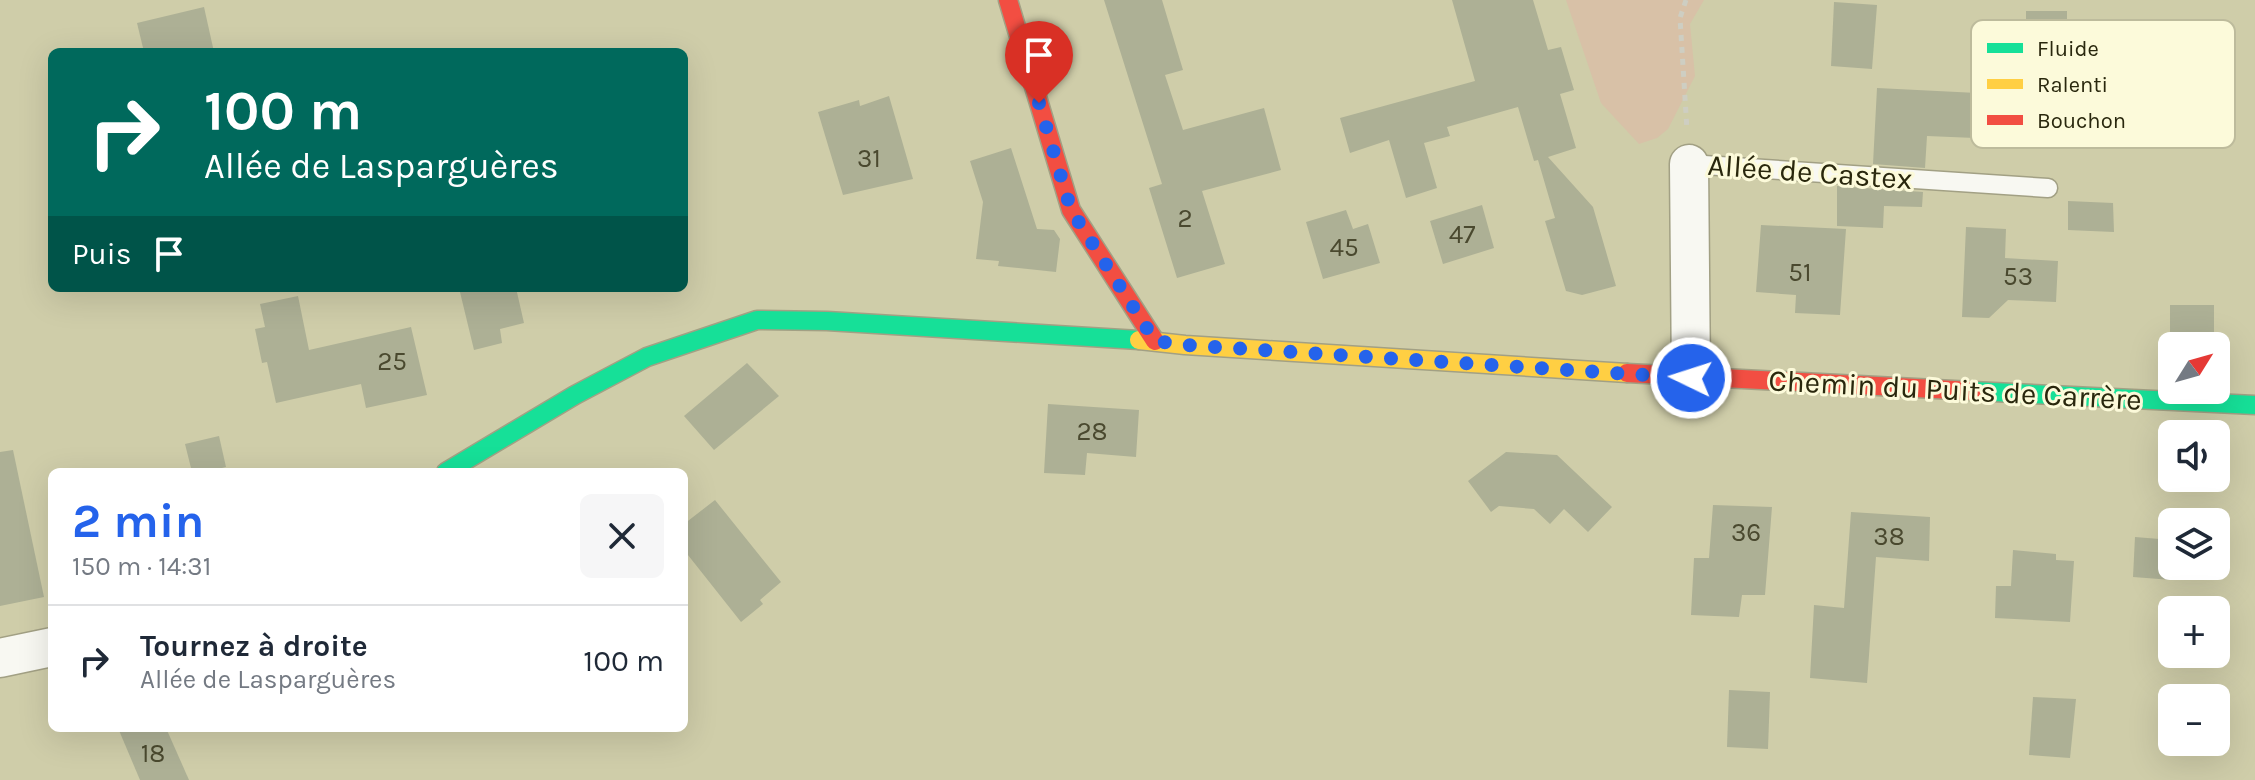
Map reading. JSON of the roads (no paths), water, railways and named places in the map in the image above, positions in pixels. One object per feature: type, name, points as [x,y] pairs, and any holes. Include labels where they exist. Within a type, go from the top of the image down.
[{"type":"street","points":[[1008,0],[1071,210],[1155,341]]},
{"type":"street","name":"Allée de Castex","points":[[1689,164],[1691,378]]},
{"type":"street","name":"Chemin du Puits de Carrère","points":[[453,468],[575,395],[647,357],[757,320],[827,321],[1155,341],[1691,378],[2255,405]]},
{"type":"street","points":[[0,658],[48,648]]},
{"type":"lane","name":"Allée de Castex","points":[[1689,164],[2048,188]]}]
